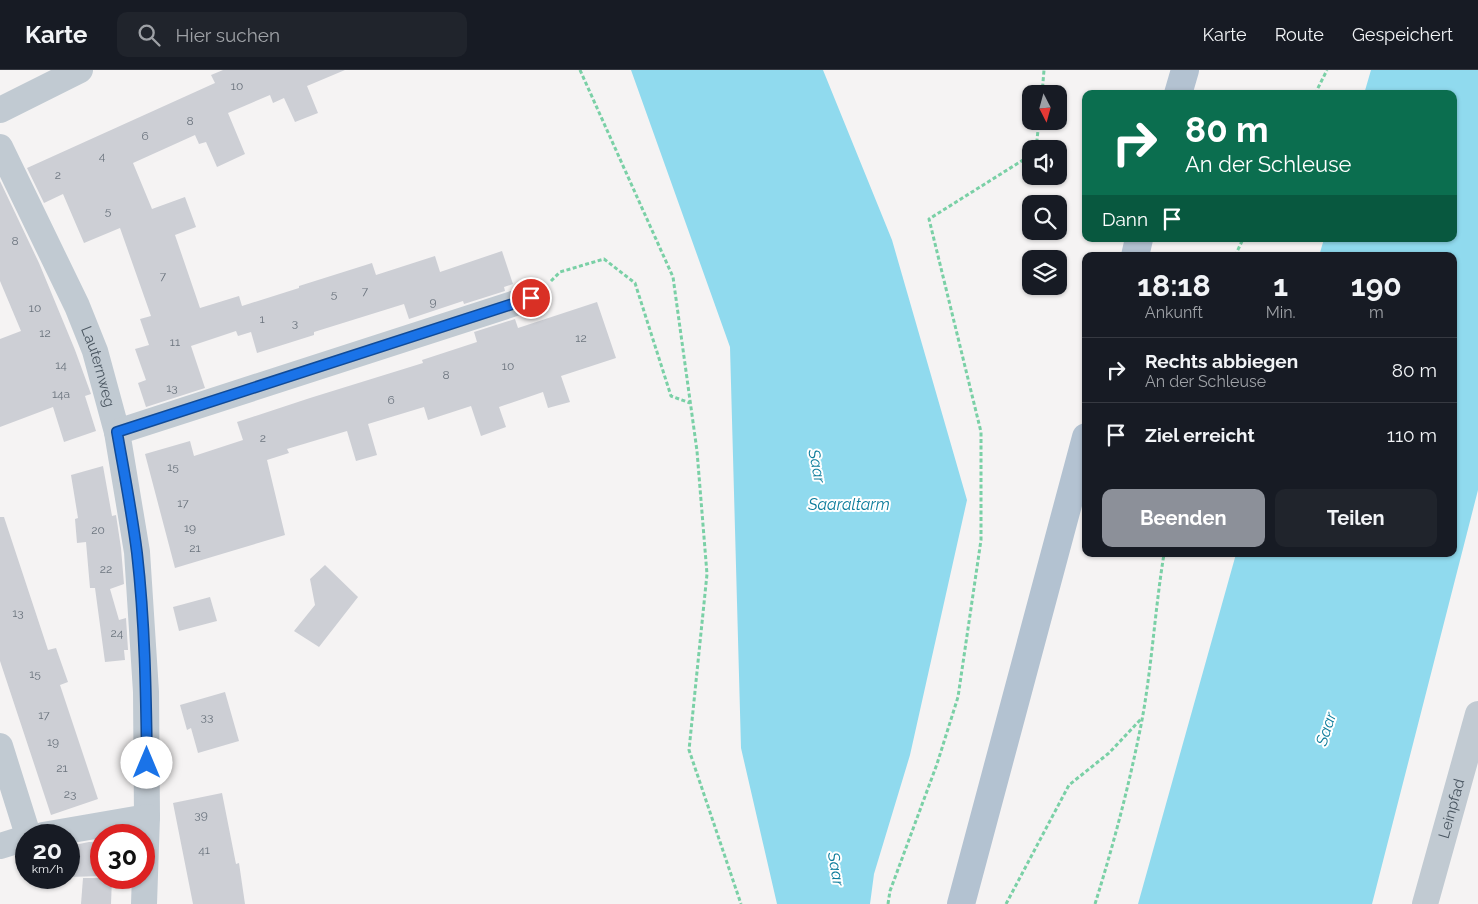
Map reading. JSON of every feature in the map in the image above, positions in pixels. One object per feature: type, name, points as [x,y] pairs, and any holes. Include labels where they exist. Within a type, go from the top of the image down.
[{"type":"main road","points":[[1179,90],[1185,70]]},
{"type":"main road","points":[[961,904],[1082,452]]},
{"type":"street","points":[[0,110],[80,70]]},
{"type":"street","name":"Lauternweg","points":[[0,147],[81,315],[95,351],[117,432],[137,552],[141,599],[146,692],[147,817],[144,904]]},
{"type":"street","points":[[117,432],[531,298]]},
{"type":"street","name":"Leinpfad","points":[[1426,904],[1478,714]]},
{"type":"street","points":[[0,746],[23,824]]},
{"type":"street","points":[[80,829],[147,817]]},
{"type":"street","points":[[0,846],[15,841]]},
{"type":"path","points":[[580,70],[673,277],[697,451],[707,574],[689,750],[740,904]]},
{"type":"path","points":[[1043,85],[1044,70]]},
{"type":"path","points":[[1317,90],[1327,70]]},
{"type":"path","points":[[888,904],[890,891],[937,764],[958,697],[981,540],[981,432],[929,219],[1022,162]]},
{"type":"path","points":[[531,298],[560,272],[604,259],[635,282],[672,396],[690,402]]},
{"type":"path","points":[[1095,904],[1113,847],[1142,718],[1164,557]]},
{"type":"path","points":[[1006,904],[1069,785],[1109,753],[1142,718]]},
{"type":"water","name":"Saaraltarm","points":[[631,70],[823,70],[892,240],[967,500],[910,755],[874,874],[870,904],[777,904],[741,748],[730,347]]},
{"type":"water","name":"Saar","points":[[1371,70],[1478,70],[1478,490],[1372,904],[1138,904],[1235,557],[1457,557],[1457,252],[1320,252],[1323,242],[1457,242],[1457,90],[1365,90]]},
{"type":"building","points":[[223,70],[345,70],[307,86],[318,113],[295,122],[284,98],[273,103],[270,95],[228,113],[245,154],[217,167],[206,142],[199,144],[195,135],[133,163],[152,209],[185,197],[196,227],[175,235],[200,308],[239,296],[242,306],[372,263],[376,275],[435,256],[440,272],[502,251],[513,284],[504,287],[505,291],[464,304],[463,301],[409,319],[404,304],[314,332],[314,335],[257,353],[251,332],[238,336],[236,331],[191,346],[205,388],[146,407],[138,383],[146,380],[135,349],[149,345],[140,319],[151,316],[120,228],[84,243],[63,194],[44,203],[27,168],[215,83],[211,75]]},
{"type":"building","points":[[0,181],[39,263],[91,394],[85,396],[96,431],[64,442],[53,407],[0,427],[0,339],[21,331],[0,281]]},
{"type":"building","points":[[597,302],[616,358],[561,376],[570,402],[548,408],[543,392],[499,407],[506,427],[481,436],[471,406],[428,420],[424,407],[368,424],[377,455],[356,461],[347,431],[287,449],[289,453],[267,460],[285,535],[175,568],[145,454],[190,441],[194,456],[243,440],[237,422],[423,363],[422,360],[477,342],[474,332],[515,319],[518,328]]},
{"type":"building","points":[[103,466],[112,516],[116,515],[124,584],[110,589],[119,620],[126,618],[128,650],[124,650],[125,660],[105,662],[95,588],[90,588],[86,542],[77,543],[75,519],[78,518],[71,475]]},
{"type":"building","points":[[0,517],[4,517],[48,650],[56,648],[68,682],[60,685],[98,799],[51,815],[0,661]]},
{"type":"building","points":[[325,565],[358,597],[319,647],[294,631],[315,605],[310,579]]},
{"type":"building","points":[[210,597],[217,621],[179,631],[173,607]]},
{"type":"building","points":[[225,692],[239,741],[198,753],[191,728],[187,730],[180,705]]},
{"type":"building","points":[[222,793],[236,864],[239,863],[245,904],[193,904],[173,803]]},
{"type":"building","points":[[90,842],[90,876],[80,877],[80,844]]},
{"type":"building","points":[[83,878],[90,878],[90,889],[112,889],[111,904],[81,904]]},
{"type":"route","points":[[147,763],[146,692],[140,583],[129,499],[117,432],[531,298]]}]
